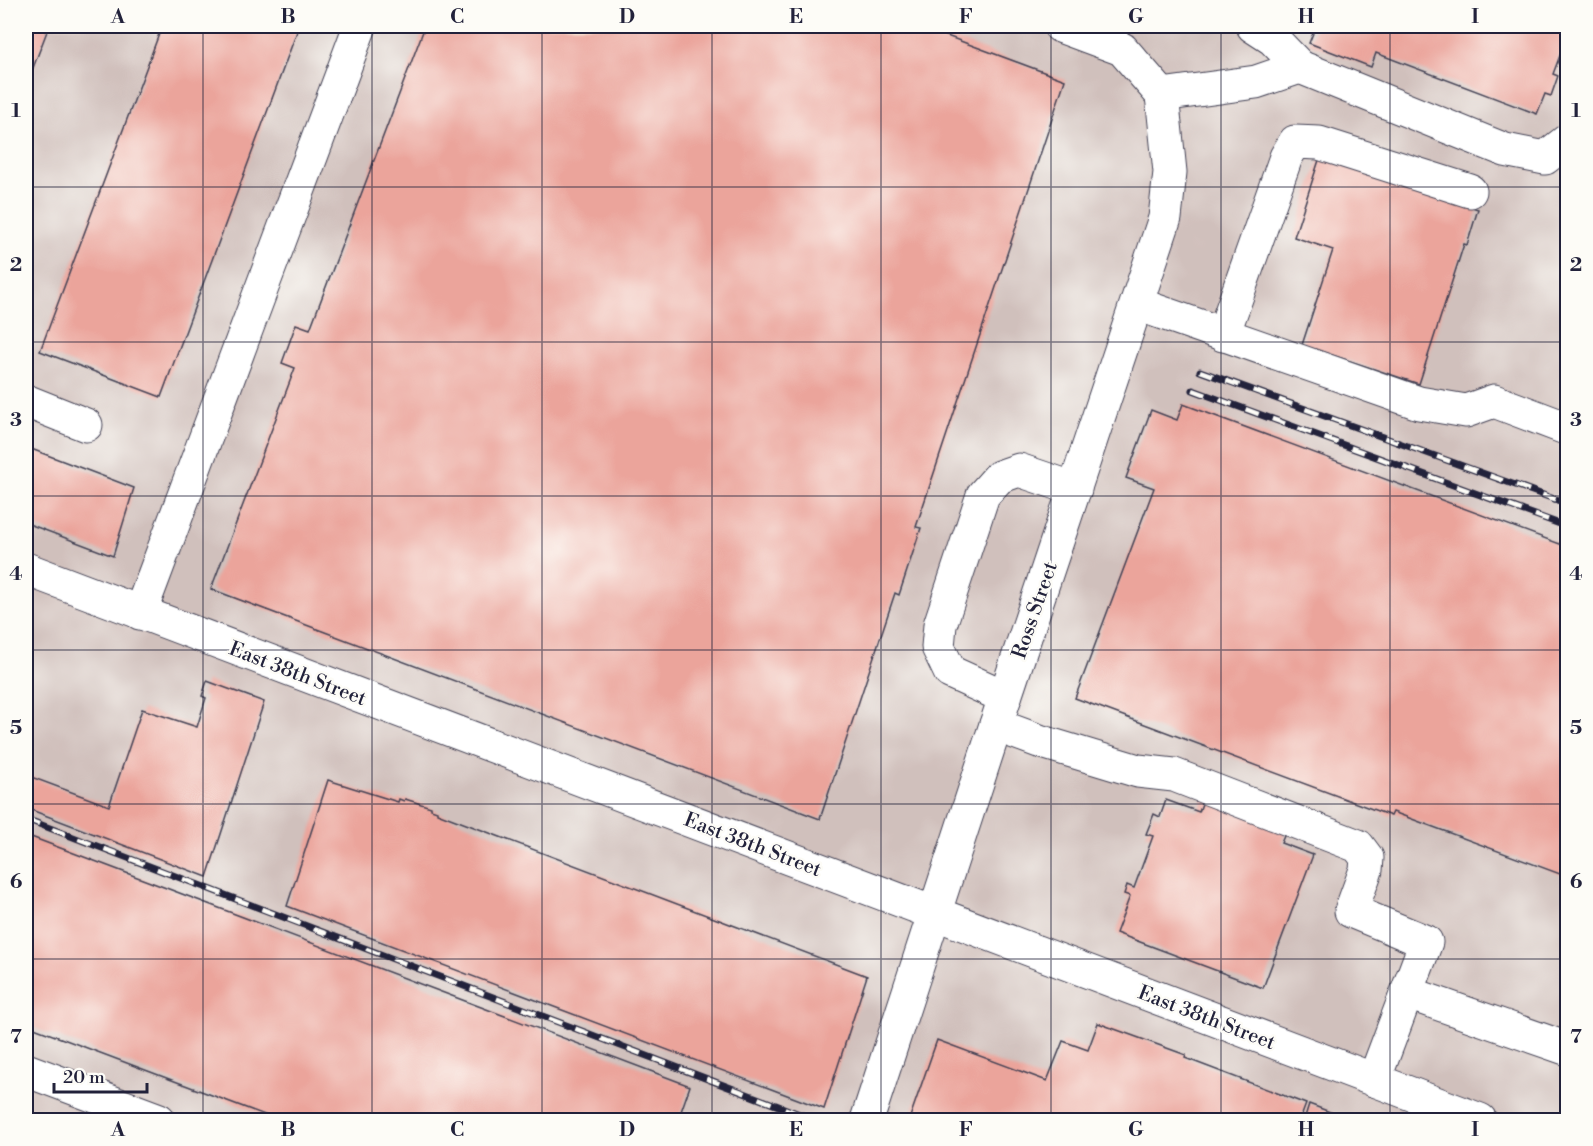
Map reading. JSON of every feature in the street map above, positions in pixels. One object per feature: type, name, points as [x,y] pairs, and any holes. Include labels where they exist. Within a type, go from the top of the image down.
[{"type":"street","points":[[140,613],[360,26]]},
{"type":"street","points":[[1060,26],[1122,49],[1162,95],[1256,82],[1300,67]]},
{"type":"street","points":[[1253,26],[1273,39],[1300,67],[1505,150],[1545,158],[1568,140]]},
{"type":"street","name":"Ross Street","points":[[867,1120],[1000,711],[1137,304],[1168,203],[1170,165],[1162,95]]},
{"type":"street","points":[[1223,335],[1286,157],[1295,142],[1319,143],[1470,191]]},
{"type":"street","points":[[1137,304],[1419,403],[1466,411],[1494,401],[1568,429]]},
{"type":"street","points":[[26,401],[86,425]]},
{"type":"street","points":[[1075,489],[1019,470],[999,477],[983,495],[940,625],[938,647],[950,672],[1039,741],[1138,771],[1174,775],[1358,846],[1367,858],[1366,870],[1351,911],[1426,942],[1374,1080]]},
{"type":"street","name":"East 38th Street","points":[[26,569],[1480,1120]]},
{"type":"street","points":[[1408,993],[1568,1049]]},
{"type":"street","points":[[26,1070],[159,1120]]},
{"type":"shaded area","points":[[26,26],[1567,26],[1567,1120],[26,1120]]},
{"type":"building","points":[[26,26],[49,26],[28,81],[26,80]]},
{"type":"building","points":[[162,26],[299,26],[161,397],[40,351]]},
{"type":"building","points":[[425,26],[920,26],[1065,80],[916,527],[921,528],[899,595],[895,593],[820,819],[211,589],[295,368],[282,363],[296,324],[310,329]]},
{"type":"building","points":[[1316,26],[1568,26],[1568,34],[1553,74],[1558,76],[1551,96],[1545,94],[1537,114],[1376,53],[1371,67],[1309,43]]},
{"type":"building","points":[[1320,157],[1478,209],[1467,245],[1464,244],[1419,384],[1302,345],[1333,250],[1294,237]]},
{"type":"building","points":[[1183,404],[1568,547],[1568,877],[1393,812],[1391,816],[1075,698],[1154,488],[1126,478],[1151,410],[1177,420]]},
{"type":"building","points":[[26,447],[134,488],[113,556],[26,523]]},
{"type":"building","points":[[207,681],[264,702],[207,877],[26,808],[26,775],[109,806],[142,709],[197,727],[206,698],[202,696]]},
{"type":"building","points":[[328,780],[398,802],[399,799],[404,801],[405,799],[431,807],[437,813],[867,976],[824,1109],[287,906]]},
{"type":"building","points":[[1204,798],[1287,829],[1281,843],[1313,855],[1263,988],[1116,933],[1130,896],[1124,894],[1127,885],[1134,888],[1153,836],[1146,834],[1154,814],[1160,817],[1166,800],[1199,812]]},
{"type":"building","points":[[26,835],[690,1086],[678,1120],[278,1120],[26,1025]]},
{"type":"building","points":[[1098,1023],[1186,1055],[1185,1058],[1306,1104],[1300,1120],[909,1120],[937,1040],[1047,1081],[1063,1041],[1088,1050]]},
{"type":"building","points":[[1309,1104],[1351,1120],[1304,1120]]},
{"type":"railway","points":[[1200,371],[1568,504]]},
{"type":"railway","points":[[1193,390],[1568,527]]},
{"type":"railway","points":[[26,819],[815,1120]]}]
